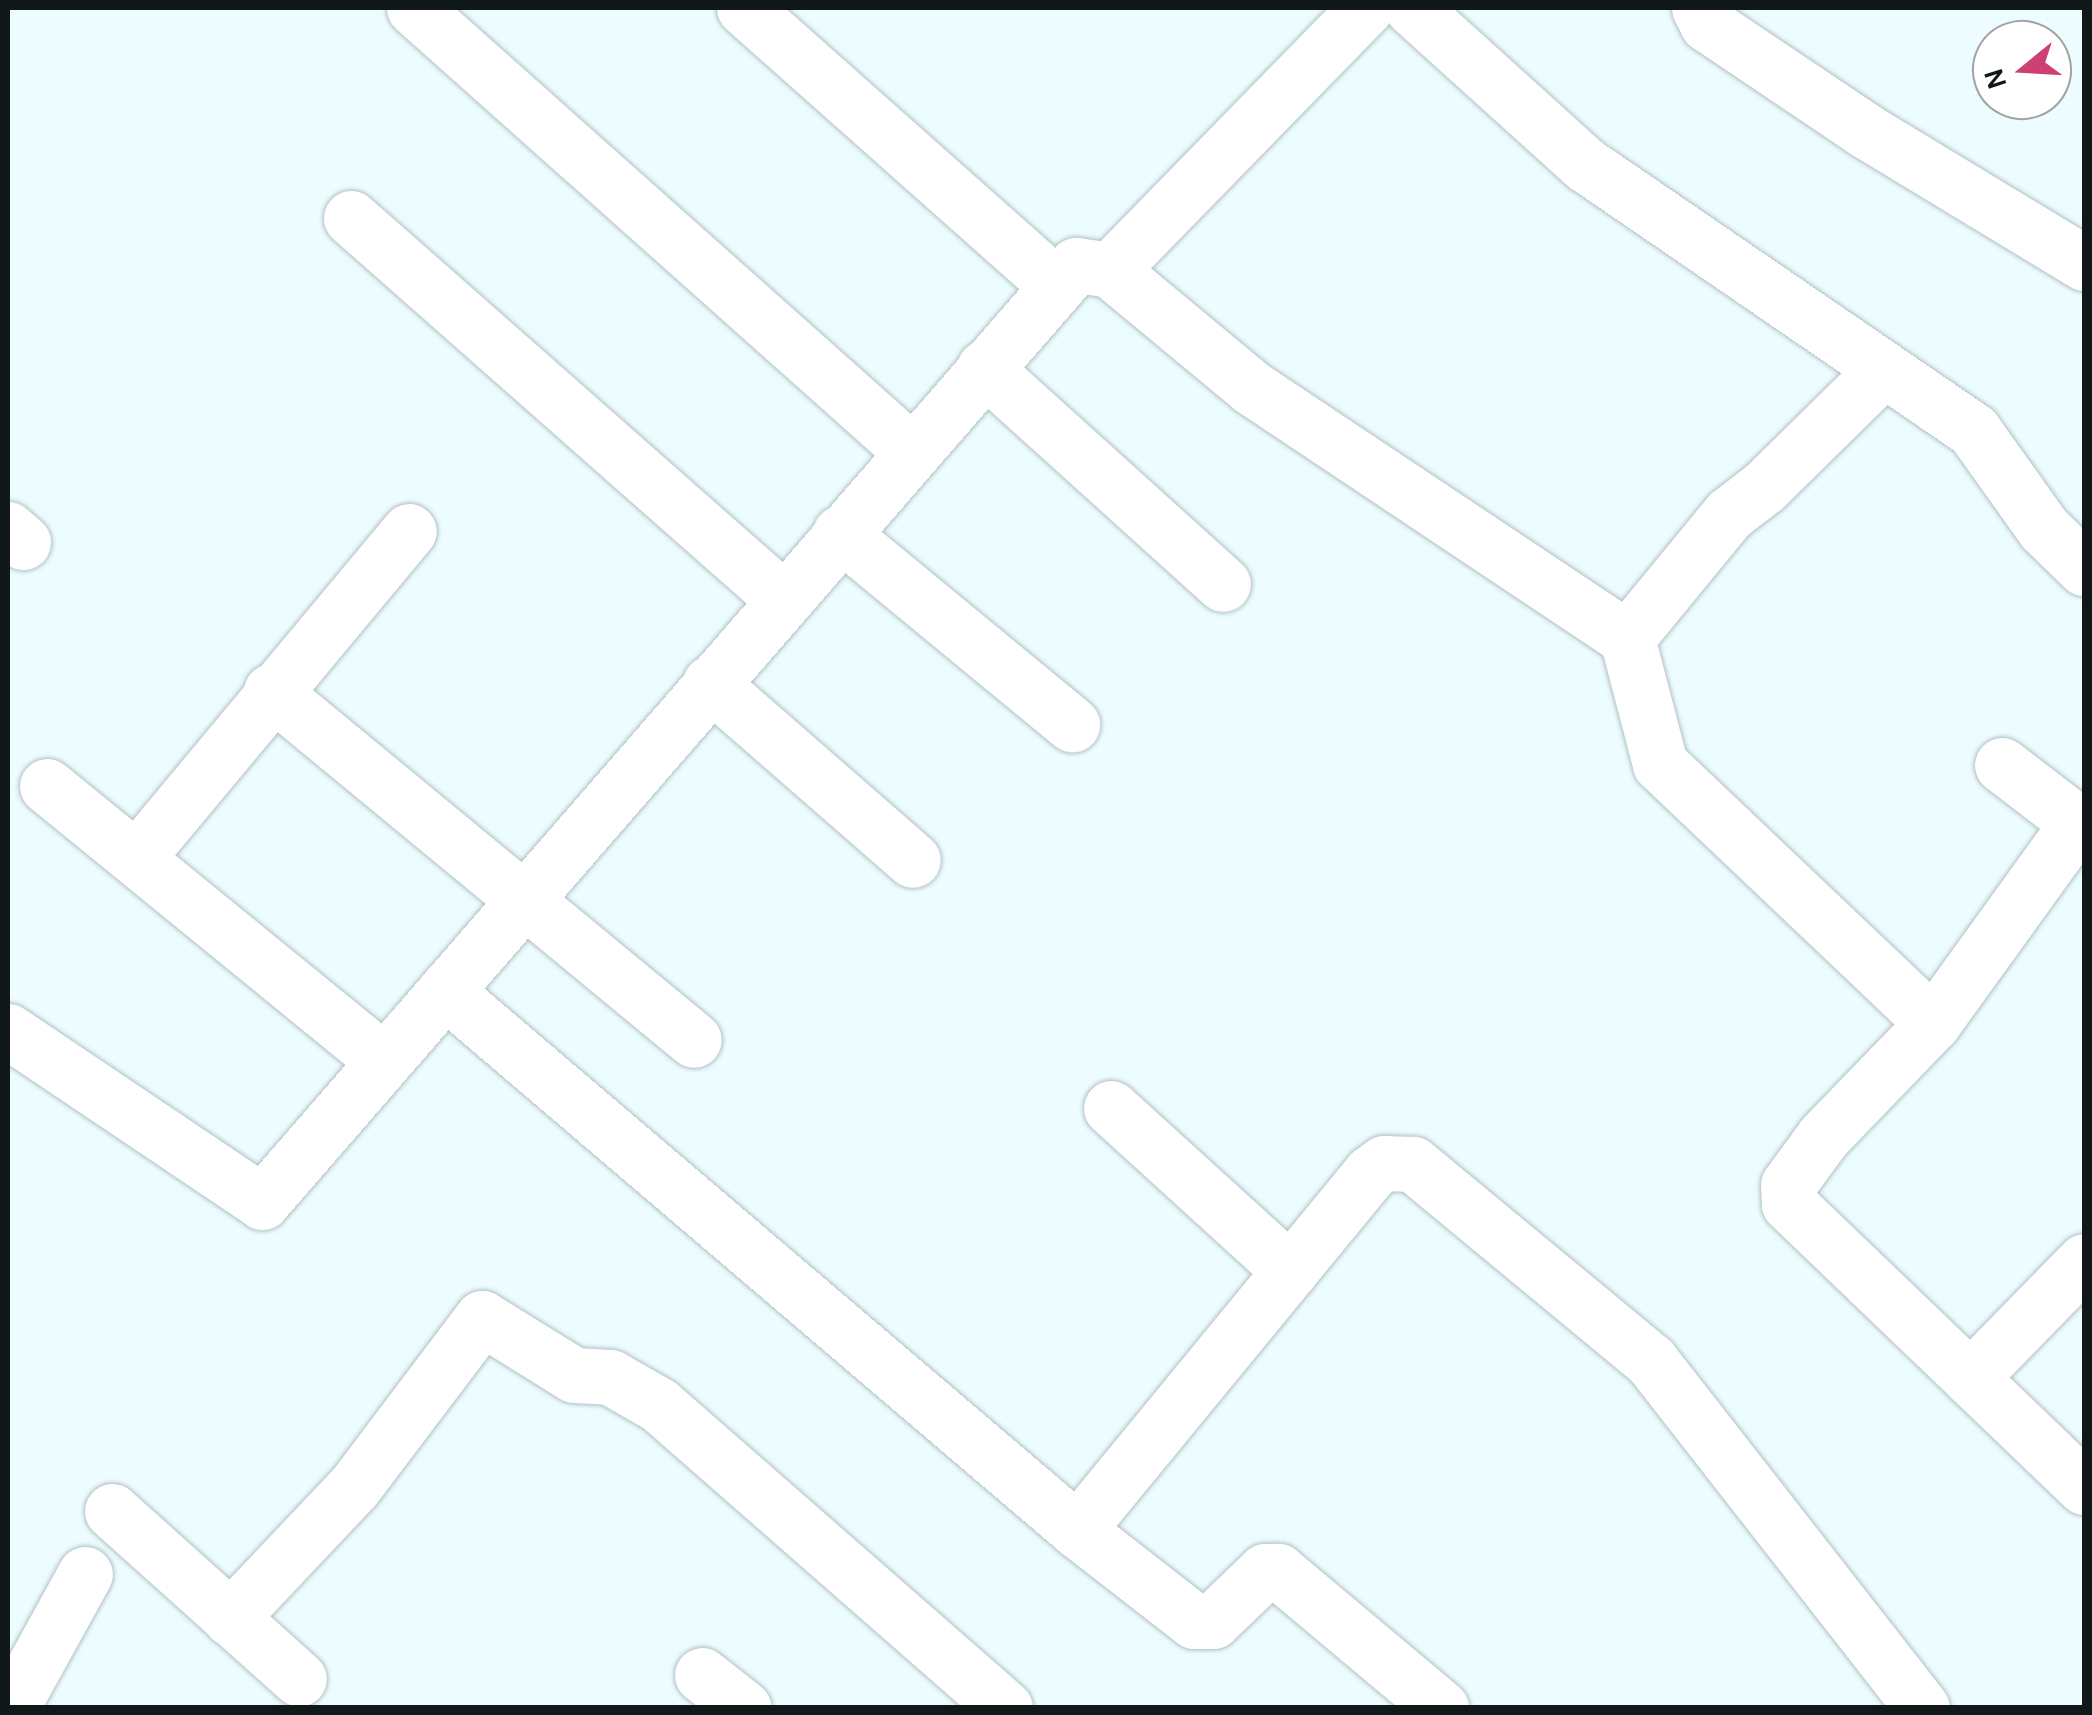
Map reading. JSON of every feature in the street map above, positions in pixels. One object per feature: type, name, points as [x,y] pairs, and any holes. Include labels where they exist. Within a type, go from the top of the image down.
[{"type":"street","points":[[414,8],[911,451]]},
{"type":"street","points":[[1110,270],[1366,8]]},
{"type":"street","points":[[1412,8],[1586,165],[1974,430],[2044,529],[2084,568]]},
{"type":"street","points":[[1699,8],[1706,24],[1850,121],[2084,263]]},
{"type":"street","points":[[774,17],[1057,286]]},
{"type":"street","points":[[352,218],[783,599]]},
{"type":"street","points":[[8,1030],[262,1202],[1076,265],[1110,270],[1252,388],[1627,638],[1660,764],[1933,1022]]},
{"type":"street","points":[[984,368],[1223,584]]},
{"type":"street","points":[[1627,638],[1729,514],[1764,487],[1883,370]]},
{"type":"street","points":[[138,856],[408,530]]},
{"type":"street","points":[[840,533],[1072,724]]},
{"type":"street","points":[[710,683],[913,860]]},
{"type":"street","points":[[271,691],[694,1040]]},
{"type":"street","points":[[2002,765],[2081,825],[1933,1022],[1823,1137],[1788,1185],[1790,1204],[2084,1487]]},
{"type":"street","points":[[48,786],[384,1061]]},
{"type":"street","points":[[445,990],[1077,1530],[1194,1621],[1213,1621],[1265,1571],[1278,1571],[1441,1708]]},
{"type":"street","points":[[1111,1108],[1290,1271]]},
{"type":"street","points":[[1077,1530],[1370,1174],[1384,1163],[1413,1164],[1651,1361],[1922,1708]]},
{"type":"street","points":[[1970,1378],[2084,1261]]},
{"type":"street","points":[[230,1618],[354,1487],[482,1318],[574,1376],[610,1377],[659,1405],[1006,1708]]},
{"type":"street","points":[[112,1510],[299,1679]]},
{"type":"street","points":[[10,1708],[85,1574]]},
{"type":"street","points":[[702,1675],[744,1708]]}]
